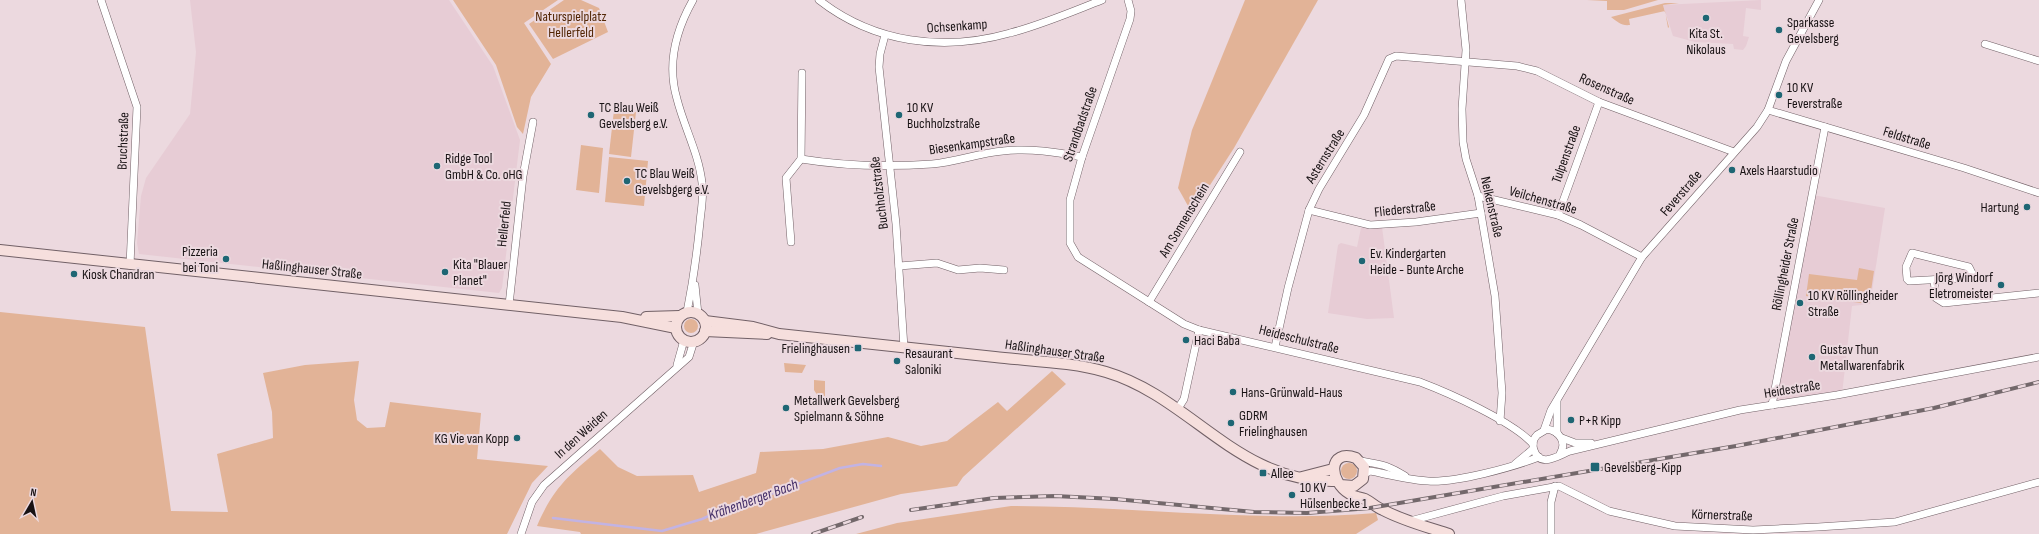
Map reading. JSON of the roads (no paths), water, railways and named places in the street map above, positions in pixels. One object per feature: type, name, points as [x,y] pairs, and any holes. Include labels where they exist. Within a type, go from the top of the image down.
[{"type":"main road","name":"Haßlinghauser Straße","points":[[0,250],[622,317],[676,328]]},
{"type":"main road","name":"Haßlinghauser Straße","points":[[622,317],[684,314]]},
{"type":"main road","points":[[684,314],[698,314],[705,326],[699,339],[694,341],[684,340],[677,333],[676,328],[684,314]]},
{"type":"main road","name":"Haßlinghauser Straße","points":[[705,326],[753,335],[778,334],[1104,371],[1123,377],[1144,387],[1208,433],[1250,460],[1275,471],[1300,478],[1316,482],[1338,483]]},
{"type":"main road","points":[[1364,499],[1360,483],[1364,474],[1364,467],[1361,461],[1351,456],[1344,457],[1336,463],[1333,470],[1338,483],[1351,495],[1364,499],[1382,510],[1449,534]]},
{"type":"main road","name":"Haßlinghauser Straße","points":[[1300,478],[1333,470]]},
{"type":"main road","points":[[1338,483],[1349,487],[1360,483]]},
{"type":"street","name":"Bruchstraße","points":[[101,0],[137,107],[130,264]]},
{"type":"street","points":[[693,0],[682,20],[678,35],[673,71],[677,100],[694,148],[702,182],[695,277],[698,314]]},
{"type":"street","name":"Ochsenkamp","points":[[819,0],[850,21],[885,35],[933,42],[979,40],[1010,33],[1102,0]]},
{"type":"street","name":"Strandbadstraße","points":[[1078,257],[1070,243],[1069,206],[1082,157],[1130,19],[1131,11],[1128,0]]},
{"type":"street","name":"Nelkenstraße","points":[[1461,0],[1466,63],[1462,109],[1463,142],[1466,159],[1478,196],[1489,254],[1497,319],[1502,393],[1500,421]]},
{"type":"street","name":"Feverstraße","points":[[1542,431],[1550,410],[1642,258],[1757,127],[1768,110],[1786,61],[1819,0]]},
{"type":"street","name":"Buchholzstraße","points":[[885,35],[878,67],[888,166],[896,224],[904,348]]},
{"type":"street","points":[[1985,44],[2039,61]]},
{"type":"street","name":"Asternstraße","points":[[1275,346],[1288,288],[1310,210],[1318,189],[1364,115],[1389,59],[1396,56],[1466,63]]},
{"type":"street","name":"Rosenstraße","points":[[1466,63],[1517,66],[1537,71],[1599,102],[1734,152]]},
{"type":"street","points":[[791,242],[786,178],[801,159],[802,73]]},
{"type":"street","name":"Tulpenstraße","points":[[1558,215],[1599,102]]},
{"type":"street","name":"Feldstraße","points":[[1768,110],[1964,168],[2039,193]]},
{"type":"street","name":"Hellerfeld","points":[[509,305],[523,176],[533,122]]},
{"type":"street","name":"Röllingheider Straße","points":[[1772,405],[1824,127]]},
{"type":"street","name":"Biesenkampstraße","points":[[801,159],[826,163],[888,166],[934,164],[1004,150],[1041,151],[1082,157]]},
{"type":"street","name":"Am Sonnenschein","points":[[1149,302],[1240,152]]},
{"type":"street","name":"Veilchenstraße","points":[[1478,196],[1558,215],[1581,224],[1642,258]]},
{"type":"street","name":"Fliederstraße","points":[[1310,210],[1370,226],[1416,222],[1481,213]]},
{"type":"street","points":[[1912,253],[1951,262],[1971,269],[1972,273],[1968,278],[1934,280],[1914,282],[1906,279],[1906,267],[1912,253]]},
{"type":"street","name":"Heideschulstraße","points":[[1078,257],[1184,324],[1199,330],[1275,346],[1420,382],[1440,390],[1500,421],[1520,434],[1533,446]]},
{"type":"street","points":[[899,266],[937,263],[958,270],[980,268],[1004,270]]},
{"type":"street","points":[[684,314],[695,277]]},
{"type":"street","points":[[1934,280],[1936,298],[1944,303],[2039,293]]},
{"type":"street","points":[[1177,410],[1184,399],[1199,330]]},
{"type":"street","points":[[677,366],[684,340]]},
{"type":"street","name":"In den Weiden","points":[[521,534],[532,502],[544,485],[689,357],[694,341]]},
{"type":"street","name":"Heidestraße","points":[[1364,474],[1370,471],[1410,479],[1430,481],[1451,479],[1512,466],[1539,457],[1552,459],[1560,454],[1597,444],[1740,410],[2039,357]]},
{"type":"street","points":[[1556,402],[1563,448],[1560,454]]},
{"type":"street","points":[[1520,434],[1542,431]]},
{"type":"street","name":"Heidestraße","points":[[1512,466],[1533,446],[1535,437],[1542,431],[1560,435],[1575,443],[1597,444]]},
{"type":"street","points":[[1533,446],[1539,457]]},
{"type":"street","name":"Heidestraße","points":[[1361,461],[1377,463],[1390,467],[1410,479]]},
{"type":"street","name":"Körnerstraße","points":[[1556,486],[1564,487],[1589,502],[1609,511],[1675,526],[1753,530],[1895,522],[2039,482]]},
{"type":"street","points":[[1410,521],[1503,496],[1556,486],[1552,502],[1551,534]]},
{"type":"waterway","name":"Krähenberger Bach","points":[[553,518],[662,531],[702,519],[726,508],[750,502],[840,468],[863,464],[881,466]]},
{"type":"railway","points":[[911,510],[994,498],[1055,496],[1115,499],[1254,512],[1307,513],[1370,508],[1736,446],[1934,408],[2039,382]]},
{"type":"railway","points":[[813,534],[862,517]]},
{"type":"place","name":"Kita St. Nikolaus","points":[[1706,18]]},
{"type":"place","name":"Sparkasse Gevelsberg","points":[[1779,30]]},
{"type":"place","name":"10 KV Feverstraße","points":[[1779,95]]},
{"type":"place","name":"TC Blau Weiß Gevelsberg e.V.","points":[[591,115]]},
{"type":"place","name":"10 KV Buchholzstraße","points":[[899,115]]},
{"type":"place","name":"Ridge Tool GmbH & Co. oHG","points":[[437,166]]},
{"type":"place","name":"Axels Haarstudio","points":[[1732,170]]},
{"type":"place","name":"TC Blau Weiß Gevelsbgerg e.V.","points":[[627,181]]},
{"type":"place","name":"Hartung","points":[[2027,207]]},
{"type":"place","name":"Pizzeria bei Toni","points":[[226,259]]},
{"type":"place","name":"Ev. Kindergarten Heide - Bunte Arche","points":[[1362,261]]},
{"type":"place","name":"Kita \"Blauer Planet\"","points":[[445,272]]},
{"type":"place","name":"Kiosk Chandran","points":[[74,274]]},
{"type":"place","name":"Jörg Windorf Eletromeister","points":[[2001,285]]},
{"type":"place","name":"10 KV Röllingheider Straße","points":[[1800,303]]},
{"type":"place","name":"Haci Baba","points":[[1186,340]]},
{"type":"place","name":"Frielinghausen","points":[[858,348]]},
{"type":"place","name":"Gustav Thun Metallwarenfabrik","points":[[1812,357]]},
{"type":"place","name":"Resaurant Saloniki","points":[[897,361]]},
{"type":"place","name":"Hans-Grünwald-Haus","points":[[1233,392]]},
{"type":"place","name":"Metallwerk Gevelsberg Spielmann & Söhne","points":[[786,408]]},
{"type":"place","name":"P+R Kipp","points":[[1571,420]]},
{"type":"place","name":"GDRM Frielinghausen","points":[[1231,423]]},
{"type":"place","name":"KG Vie van Kopp","points":[[517,438]]},
{"type":"place","name":"Gevelsberg-Kipp","points":[[1595,467]]},
{"type":"place","name":"Allee","points":[[1263,473]]},
{"type":"place","name":"10 KV Hülsenbecke 1","points":[[1292,495]]},
{"type":"park label","name":"Naturspielplatz Hellerfeld","points":[[571,24]]}]
